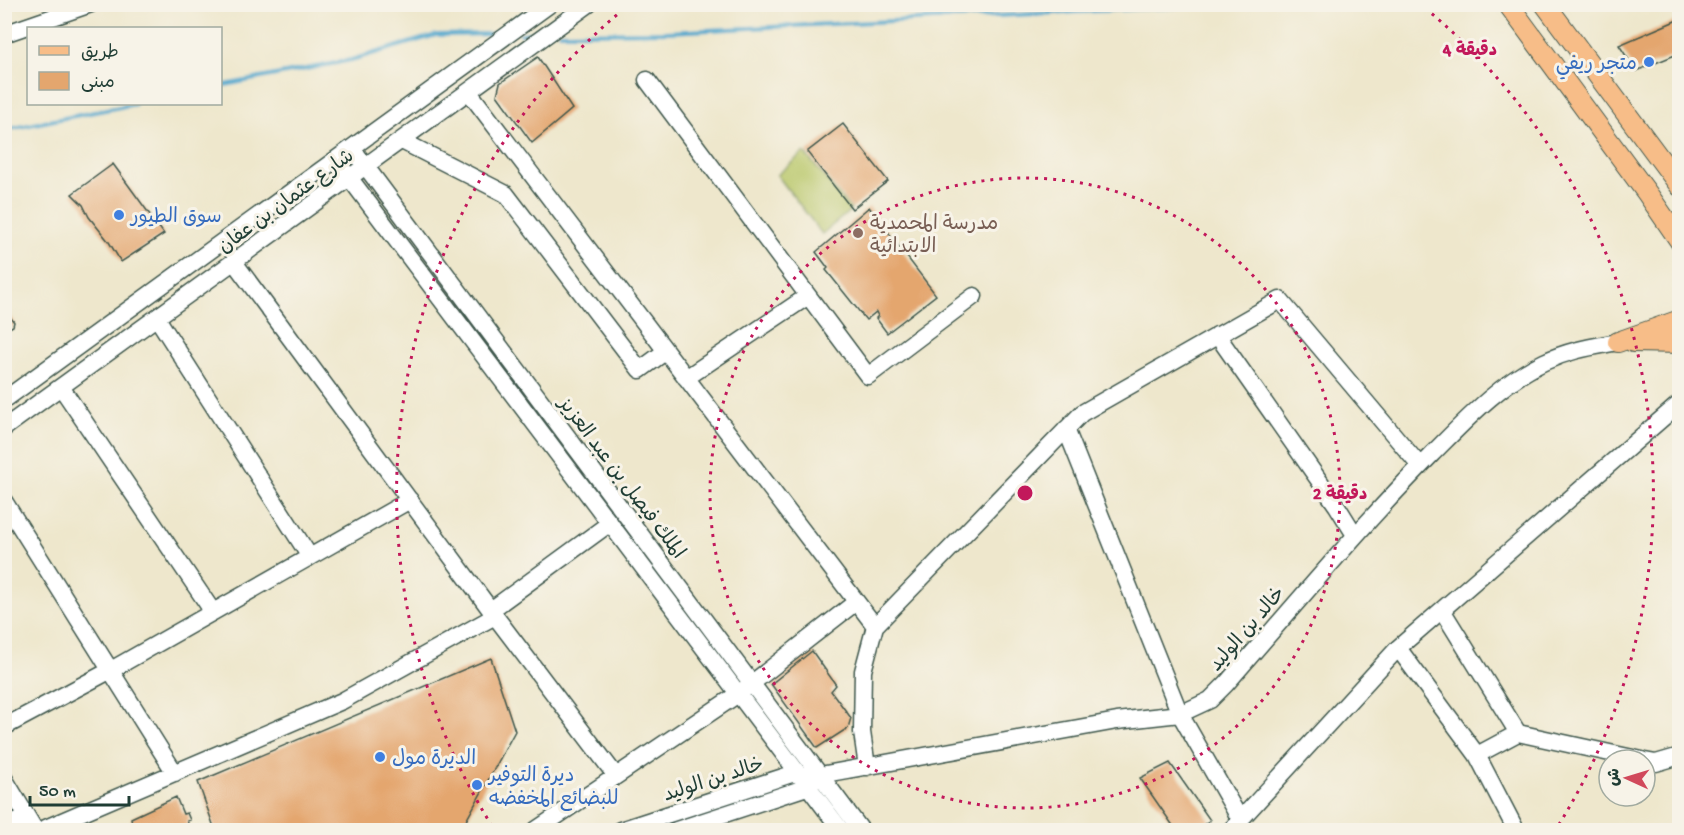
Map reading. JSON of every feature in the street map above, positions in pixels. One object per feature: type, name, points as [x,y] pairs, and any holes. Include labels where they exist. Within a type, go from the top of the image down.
[{"type":"main road","points":[[1508,4],[1680,242]]},
{"type":"main road","points":[[1545,4],[1680,186]]},
{"type":"main road","points":[[1618,342],[1680,320]]},
{"type":"main road","points":[[1618,342],[1680,343]]},
{"type":"street","points":[[4,34],[91,4]]},
{"type":"street","name":"شارع عثمان بن عفان","points":[[4,400],[550,4]]},
{"type":"street","name":"شارع عثمان بن عفان","points":[[4,428],[589,4]]},
{"type":"street","points":[[647,80],[868,376],[974,296]]},
{"type":"street","points":[[469,92],[875,626]]},
{"type":"street","points":[[402,141],[506,194],[640,370],[666,351]]},
{"type":"street","name":"الملك فيصل بن عبد العزيز","points":[[352,148],[809,778],[841,831]]},
{"type":"street","name":"الملك فيصل بن عبد العزيز","points":[[336,160],[610,523],[745,689]]},
{"type":"street","points":[[234,262],[616,776]]},
{"type":"street","points":[[686,378],[808,296]]},
{"type":"street","points":[[867,767],[862,732],[863,670],[875,626],[1082,413],[1280,300],[1420,466]]},
{"type":"street","points":[[157,318],[310,557]]},
{"type":"street","points":[[1217,335],[1337,506],[1355,536]]},
{"type":"street","name":"خالد بن الوليد","points":[[620,831],[792,774],[809,778],[1117,722],[1180,714],[1210,700],[1383,504],[1481,405],[1515,379],[1542,363],[1570,351],[1618,342]]},
{"type":"street","points":[[61,387],[213,612]]},
{"type":"street","points":[[1066,429],[1180,714],[1236,826],[1398,648],[1680,403]]},
{"type":"street","points":[[4,727],[111,670],[410,500]]},
{"type":"street","points":[[4,501],[175,773]]},
{"type":"street","points":[[41,831],[342,701],[493,613],[610,523]]},
{"type":"street","points":[[536,831],[745,689],[856,602]]},
{"type":"street","points":[[1442,610],[1518,733]]},
{"type":"street","points":[[1398,648],[1477,755],[1516,831]]},
{"type":"street","points":[[1477,755],[1518,733],[1597,750]]},
{"type":"street","points":[[1657,763],[1680,756]]},
{"type":"street","points":[[4,778],[31,824],[4,828]]},
{"type":"street","name":"الملك فيصل بن عبد العزيز","points":[[809,778],[861,831]]},
{"type":"street","name":"خالد بن الوليد","points":[[676,831],[801,789],[809,778]]},
{"type":"green space","points":[[804,152],[851,210],[822,234],[777,175]]},
{"type":"building","points":[[1680,19],[1680,53],[1636,71],[1619,45]]},
{"type":"building","points":[[538,57],[572,109],[532,143],[497,95],[500,83]]},
{"type":"building","points":[[843,124],[888,181],[852,209],[807,152]]},
{"type":"building","name":"سوق الطيور","points":[[113,164],[164,234],[121,262],[83,205],[72,194]]},
{"type":"building","points":[[869,207],[936,295],[887,333],[876,318],[878,316],[876,312],[866,320],[826,270],[828,268],[816,252]]},
{"type":"building","points":[[4,309],[14,322],[13,326],[4,331]]},
{"type":"building","points":[[812,651],[836,685],[831,691],[851,718],[848,728],[817,748],[771,684]]},
{"type":"building","name":"الديرة مول","points":[[491,658],[515,731],[461,830],[215,830],[198,782]]},
{"type":"building","points":[[1170,763],[1210,820],[1196,830],[1176,830],[1140,778]]},
{"type":"building","points":[[176,797],[183,814],[187,813],[190,820],[187,821],[191,830],[119,830],[132,824],[131,818]]},
{"type":"waterway","points":[[560,33],[667,32],[1238,4]]},
{"type":"waterway","points":[[521,34],[538,33]]},
{"type":"waterway","points":[[222,86],[351,60],[436,35],[498,34]]},
{"type":"waterway","points":[[4,130],[130,105]]},
{"type":"place","name":"متجر ريفي","points":[[1649,62]]},
{"type":"place","name":"سوق الطيور","points":[[119,215]]},
{"type":"place","name":"مدرسة المحمدية الابتدائية","points":[[858,233]]},
{"type":"place","name":"الديرة مول","points":[[380,757]]},
{"type":"place","name":"ديرة التوفير للبضائع المخفضه","points":[[477,785]]}]
